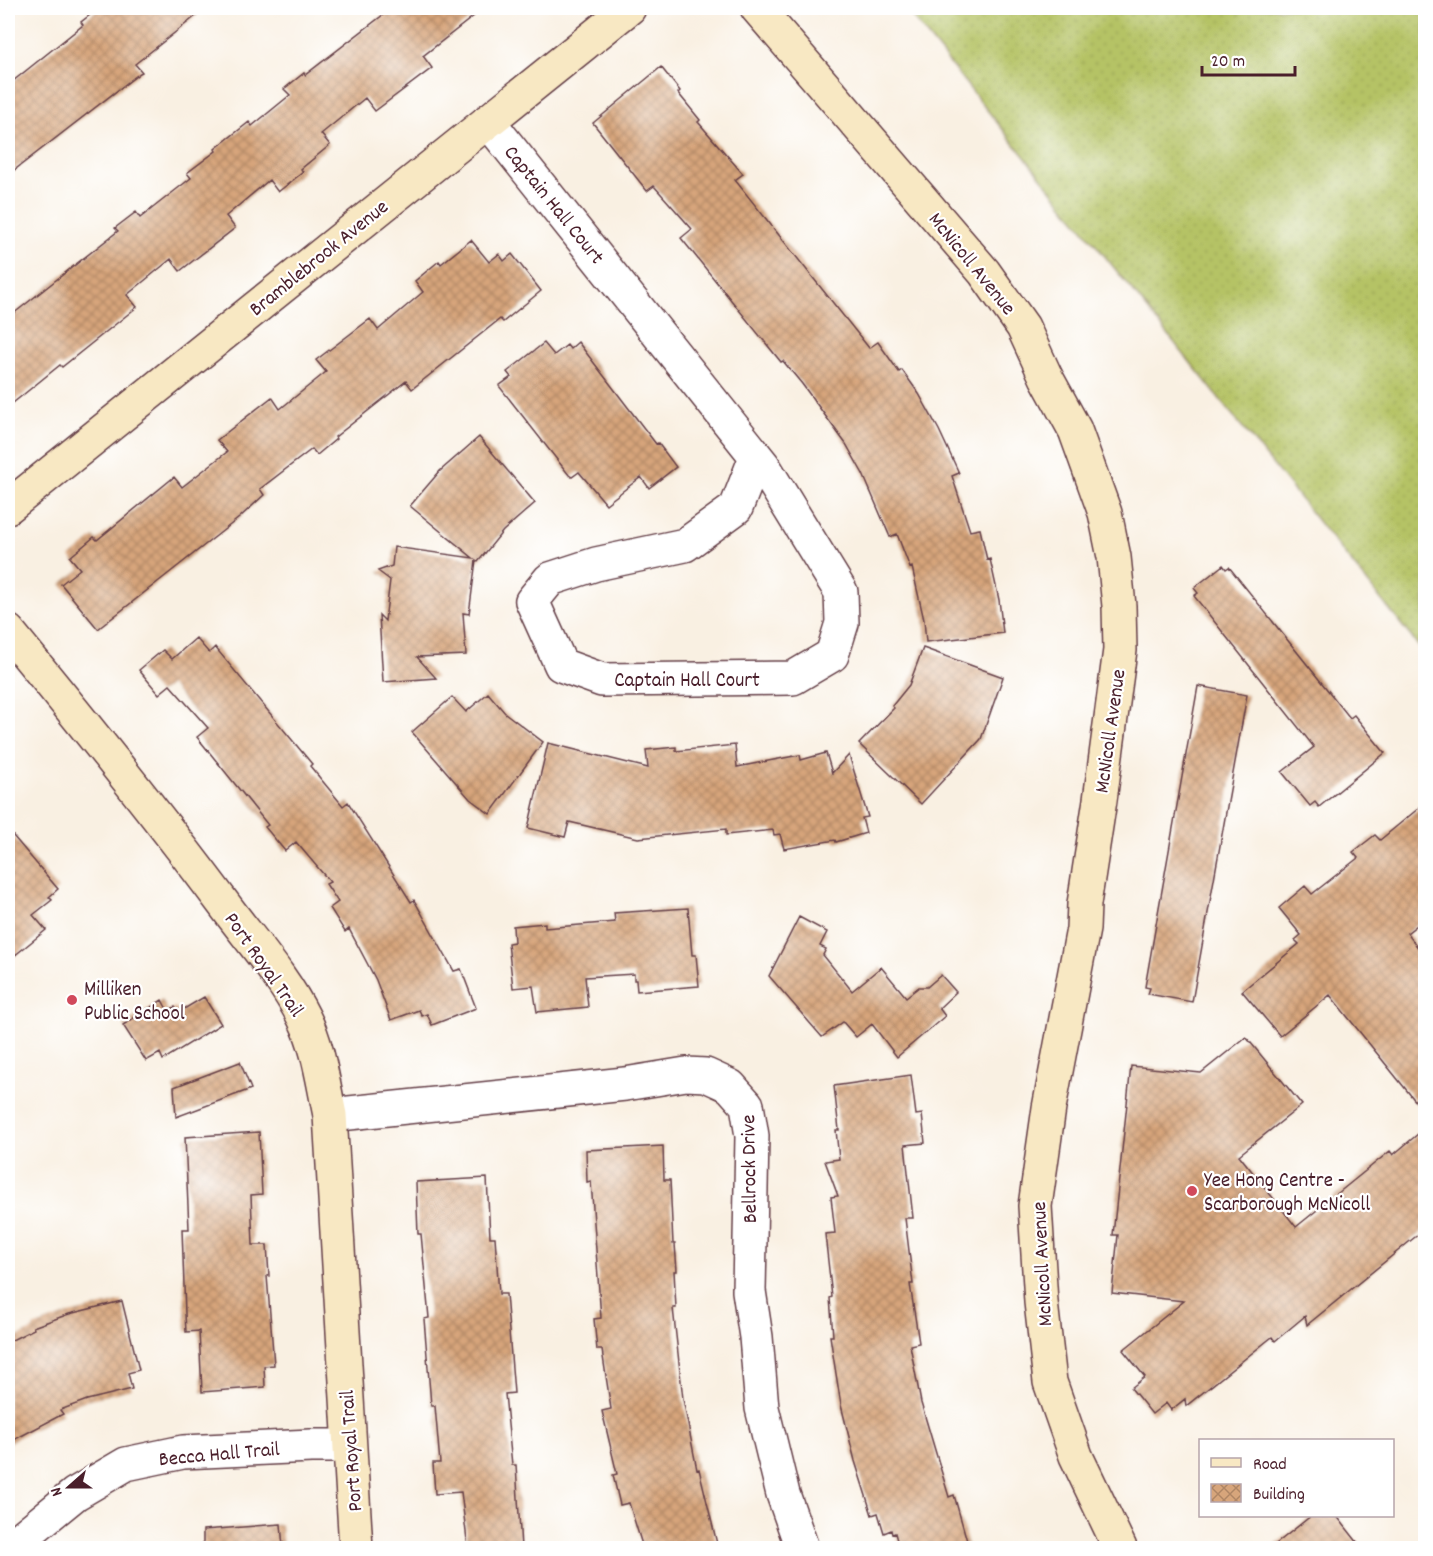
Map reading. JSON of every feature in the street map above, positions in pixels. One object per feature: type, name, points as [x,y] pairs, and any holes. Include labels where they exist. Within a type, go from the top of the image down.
[{"type":"street","name":"Bramblebrook Avenue","points":[[8,507],[629,8]]},
{"type":"street","name":"McNicoll Avenue","points":[[758,8],[984,272],[1023,327],[1046,377],[1075,430],[1105,513],[1117,586],[1120,650],[1084,904],[1083,929],[1049,1108],[1035,1206],[1041,1302],[1050,1382],[1077,1456],[1120,1548]]},
{"type":"street","name":"Captain Hall Court","points":[[488,121],[763,465],[841,592],[842,623],[832,655],[793,678],[602,680],[561,665],[532,601],[550,579],[596,564],[685,545],[736,507],[756,457]]},
{"type":"street","name":"Port Royal Trail","points":[[8,631],[198,869],[292,996],[305,1020],[316,1050],[330,1115],[356,1548]]},
{"type":"street","name":"Bellrock Drive","points":[[330,1115],[625,1084],[686,1074],[706,1075],[730,1086],[747,1105],[752,1136],[749,1291],[756,1336],[762,1407],[783,1494],[802,1548]]},
{"type":"street","name":"Becca Hall Trail","points":[[9,1548],[75,1494],[126,1464],[183,1452],[349,1446]]},
{"type":"green space","points":[[905,8],[1425,8],[1425,654]]},
{"type":"building","points":[[99,8],[206,8],[135,64],[142,72],[8,175],[8,85],[83,25],[81,22]]},
{"type":"building","points":[[392,8],[484,8],[423,56],[432,68],[375,111],[365,98],[321,134],[330,145],[301,169],[303,172],[278,192],[269,180],[226,216],[235,228],[180,271],[171,259],[127,295],[137,307],[8,407],[8,318],[118,231],[115,228],[136,212],[140,218],[191,178],[187,173],[216,151],[215,149],[249,122],[252,126],[290,95],[284,89]]},
{"type":"building","points":[[661,67],[700,120],[698,122],[743,174],[735,180],[869,348],[878,342],[899,372],[902,370],[919,394],[959,473],[952,476],[970,531],[980,529],[987,560],[990,559],[1003,633],[926,642],[924,620],[912,567],[910,568],[897,534],[890,537],[863,474],[846,444],[802,384],[783,361],[781,362],[681,238],[692,229],[654,186],[647,191],[593,123]]},
{"type":"building","points":[[471,240],[489,262],[499,254],[504,261],[512,254],[541,291],[503,322],[500,319],[412,389],[406,381],[335,437],[336,439],[317,455],[312,449],[260,489],[264,495],[239,518],[98,629],[61,584],[80,569],[70,557],[94,537],[97,540],[174,477],[182,487],[227,452],[217,440],[272,397],[280,409],[326,372],[316,360],[370,319],[378,330],[423,292],[415,281],[439,261],[441,264]]},
{"type":"building","points":[[578,342],[676,467],[649,488],[641,477],[606,504],[579,472],[572,477],[569,475],[499,386],[511,377],[507,372],[544,343],[554,355],[567,345],[570,349]]},
{"type":"building","points":[[479,437],[535,503],[503,531],[478,562],[476,560],[469,614],[463,613],[466,655],[417,657],[436,678],[383,682],[379,615],[385,621],[390,580],[378,571],[392,566],[394,547],[473,558],[410,506],[440,471]]},
{"type":"building","points":[[1223,565],[1226,569],[1229,567],[1350,718],[1354,715],[1385,753],[1319,807],[1315,802],[1310,806],[1282,772],[1314,747],[1194,596],[1198,593],[1194,588]]},
{"type":"building","points":[[196,638],[209,653],[215,647],[312,764],[310,766],[343,806],[348,802],[411,902],[414,900],[454,971],[461,969],[476,1008],[432,1025],[427,1014],[422,1016],[419,1010],[391,1020],[376,980],[349,929],[345,932],[330,908],[338,902],[326,884],[330,882],[296,842],[285,851],[265,827],[268,825],[197,737],[208,728],[170,685],[159,694],[139,670],[163,650],[172,659]]},
{"type":"building","points":[[923,648],[1003,677],[981,739],[921,804],[859,744],[894,708],[892,706],[909,685]]},
{"type":"building","points":[[1198,686],[1247,695],[1192,1002],[1148,994],[1150,988],[1145,987]]},
{"type":"building","points":[[488,693],[505,713],[543,742],[490,814],[470,799],[412,732],[452,697],[466,712]]},
{"type":"building","points":[[548,743],[648,768],[646,750],[676,747],[676,751],[735,745],[737,767],[800,755],[801,760],[826,753],[832,773],[849,755],[868,817],[862,818],[866,833],[836,842],[835,840],[784,849],[780,834],[774,835],[773,830],[726,835],[726,829],[638,838],[569,822],[565,837],[528,828]]},
{"type":"building","points":[[1425,803],[1425,919],[1407,933],[1425,957],[1425,1113],[1330,995],[1280,1036],[1242,991],[1299,944],[1295,940],[1301,935],[1279,908],[1305,886],[1312,894],[1358,858],[1353,852],[1375,835],[1380,840]]},
{"type":"building","points":[[8,830],[58,889],[49,897],[52,900],[33,915],[46,930],[8,961]]},
{"type":"building","points":[[688,908],[692,955],[696,955],[699,986],[637,991],[634,974],[585,977],[588,1007],[537,1012],[533,986],[513,988],[508,943],[514,942],[513,926],[545,923],[545,928],[615,922],[614,913]]},
{"type":"building","points":[[799,917],[827,932],[820,946],[826,949],[823,955],[852,991],[881,967],[906,997],[919,987],[927,987],[941,975],[956,992],[939,1008],[945,1016],[897,1057],[872,1024],[856,1037],[843,1022],[822,1037],[769,976]]},
{"type":"building","points":[[204,997],[221,1024],[163,1060],[160,1053],[146,1061],[123,1025],[162,1000],[168,1011],[175,1007],[179,1012]]},
{"type":"building","name":"Yee Hong Centre - Scarborough McNicoll","points":[[1246,1037],[1302,1105],[1239,1155],[1296,1227],[1390,1151],[1393,1155],[1425,1128],[1425,1229],[1307,1325],[1305,1316],[1275,1341],[1272,1337],[1186,1406],[1185,1399],[1171,1410],[1166,1403],[1152,1414],[1131,1388],[1145,1377],[1123,1350],[1184,1301],[1112,1293],[1118,1235],[1113,1235],[1131,1066],[1201,1073]]},
{"type":"building","points":[[240,1062],[251,1089],[176,1117],[174,1087]]},
{"type":"building","points":[[911,1075],[916,1115],[922,1114],[925,1143],[905,1145],[913,1218],[905,1218],[913,1284],[910,1284],[919,1343],[910,1345],[921,1403],[949,1497],[954,1495],[969,1548],[899,1548],[895,1533],[892,1534],[891,1530],[884,1533],[878,1513],[872,1515],[841,1405],[830,1336],[833,1336],[830,1298],[832,1297],[825,1234],[835,1233],[831,1197],[838,1196],[825,1161],[839,1159],[836,1130],[839,1130],[834,1086]]},
{"type":"building","points":[[259,1132],[262,1194],[251,1195],[253,1245],[267,1245],[269,1276],[267,1276],[274,1365],[264,1366],[265,1387],[202,1392],[199,1331],[186,1332],[182,1229],[189,1229],[185,1137]]},
{"type":"building","points":[[663,1146],[664,1180],[670,1180],[673,1244],[675,1244],[677,1271],[674,1271],[676,1308],[673,1308],[683,1399],[697,1470],[699,1469],[718,1548],[643,1548],[629,1503],[620,1505],[613,1475],[617,1474],[602,1411],[611,1409],[602,1350],[597,1350],[594,1319],[601,1318],[591,1181],[587,1182],[586,1150]]},
{"type":"building","points":[[487,1178],[490,1237],[495,1237],[499,1294],[506,1294],[514,1393],[505,1394],[512,1465],[516,1465],[521,1548],[468,1548],[461,1492],[435,1494],[433,1463],[440,1463],[435,1406],[431,1406],[424,1319],[429,1318],[421,1234],[418,1234],[416,1182]]},
{"type":"building","points":[[122,1301],[139,1370],[128,1373],[132,1389],[87,1400],[60,1410],[63,1414],[8,1443],[8,1342],[34,1329],[33,1327],[69,1314]]},
{"type":"building","points":[[1310,1517],[1338,1517],[1362,1548],[1271,1548]]},
{"type":"building","points":[[281,1524],[283,1548],[203,1548],[203,1530]]},
{"type":"place","name":"Milliken Public School","points":[[72,1000]]},
{"type":"place","name":"Yee Hong Centre - Scarborough McNicoll","points":[[1192,1191]]}]
